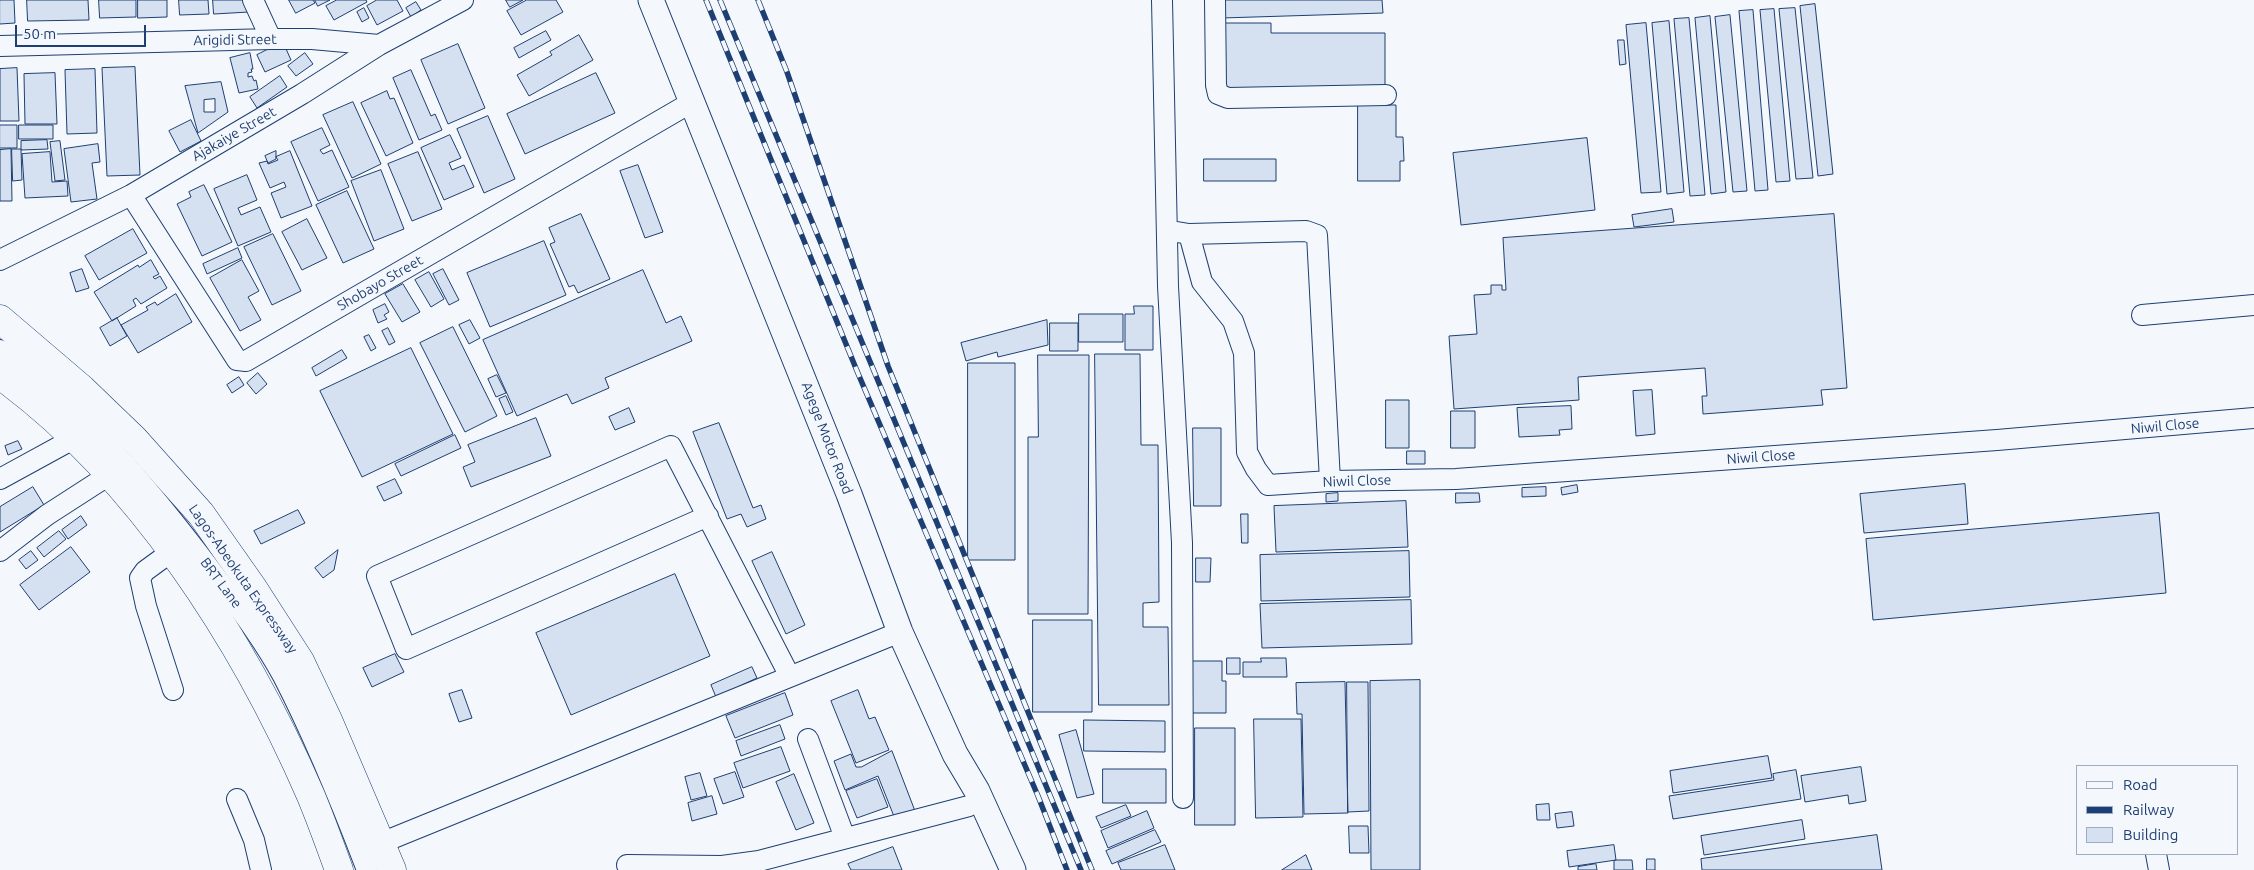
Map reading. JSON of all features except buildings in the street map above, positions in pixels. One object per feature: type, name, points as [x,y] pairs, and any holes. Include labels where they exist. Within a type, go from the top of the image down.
[{"type":"highway","name":"Lagos-Abeokuta Expressway","points":[[0,319],[82,389],[134,439],[201,514],[253,588],[300,661],[392,870]]},
{"type":"highway","points":[[0,375],[22,391],[75,438],[143,513],[206,599],[260,692],[310,796],[339,870]]},
{"type":"main road","name":"Agege Motor Road","points":[[651,0],[849,494],[900,632],[955,754],[977,791],[1013,870]]},
{"type":"main road","points":[[955,754],[969,806],[994,870]]},
{"type":"street","points":[[253,0],[271,39]]},
{"type":"street","name":"Ajakaiye Street","points":[[0,260],[130,195],[302,94],[379,45],[463,0]]},
{"type":"street","points":[[1162,0],[1168,286],[1182,543],[1183,798]]},
{"type":"street","points":[[1215,0],[1216,85],[1218,94],[1228,98],[1386,95]]},
{"type":"street","name":"Arigidi Street","points":[[0,46],[271,39],[312,39],[379,45]]},
{"type":"street","name":"Shobayo Street","points":[[130,195],[237,360],[246,361],[692,102]]},
{"type":"street","points":[[1167,231],[1189,234],[1306,231],[1317,235],[1330,481]]},
{"type":"street","name":"Niwil Close","points":[[1189,234],[1202,282],[1233,321],[1244,353],[1247,452],[1256,469],[1268,485],[1330,481],[1456,478],[1987,441],[2254,418]]},
{"type":"street","points":[[2142,315],[2254,305]]},
{"type":"street","name":"BRT Lane","points":[[0,350],[77,414],[126,466],[179,527],[241,609],[282,675],[367,870]]},
{"type":"street","points":[[0,478],[75,438]]},
{"type":"street","points":[[708,516],[406,649],[377,576],[671,446],[708,516],[786,669],[787,677]]},
{"type":"street","points":[[0,551],[47,515],[108,475]]},
{"type":"street","points":[[171,552],[145,571],[140,578],[146,606],[173,690]]},
{"type":"street","points":[[381,843],[900,632]]},
{"type":"street","points":[[808,739],[845,838]]},
{"type":"street","points":[[237,799],[254,840],[261,870]]},
{"type":"street","points":[[627,865],[702,866],[759,861],[969,806]]},
{"type":"street","points":[[2156,855],[2159,870]]},
{"type":"railway","points":[[706,0],[857,371],[1038,796],[1067,870]]},
{"type":"railway","points":[[720,0],[1081,870]]},
{"type":"railway","points":[[758,0],[787,72],[888,366],[1092,870]]}]
